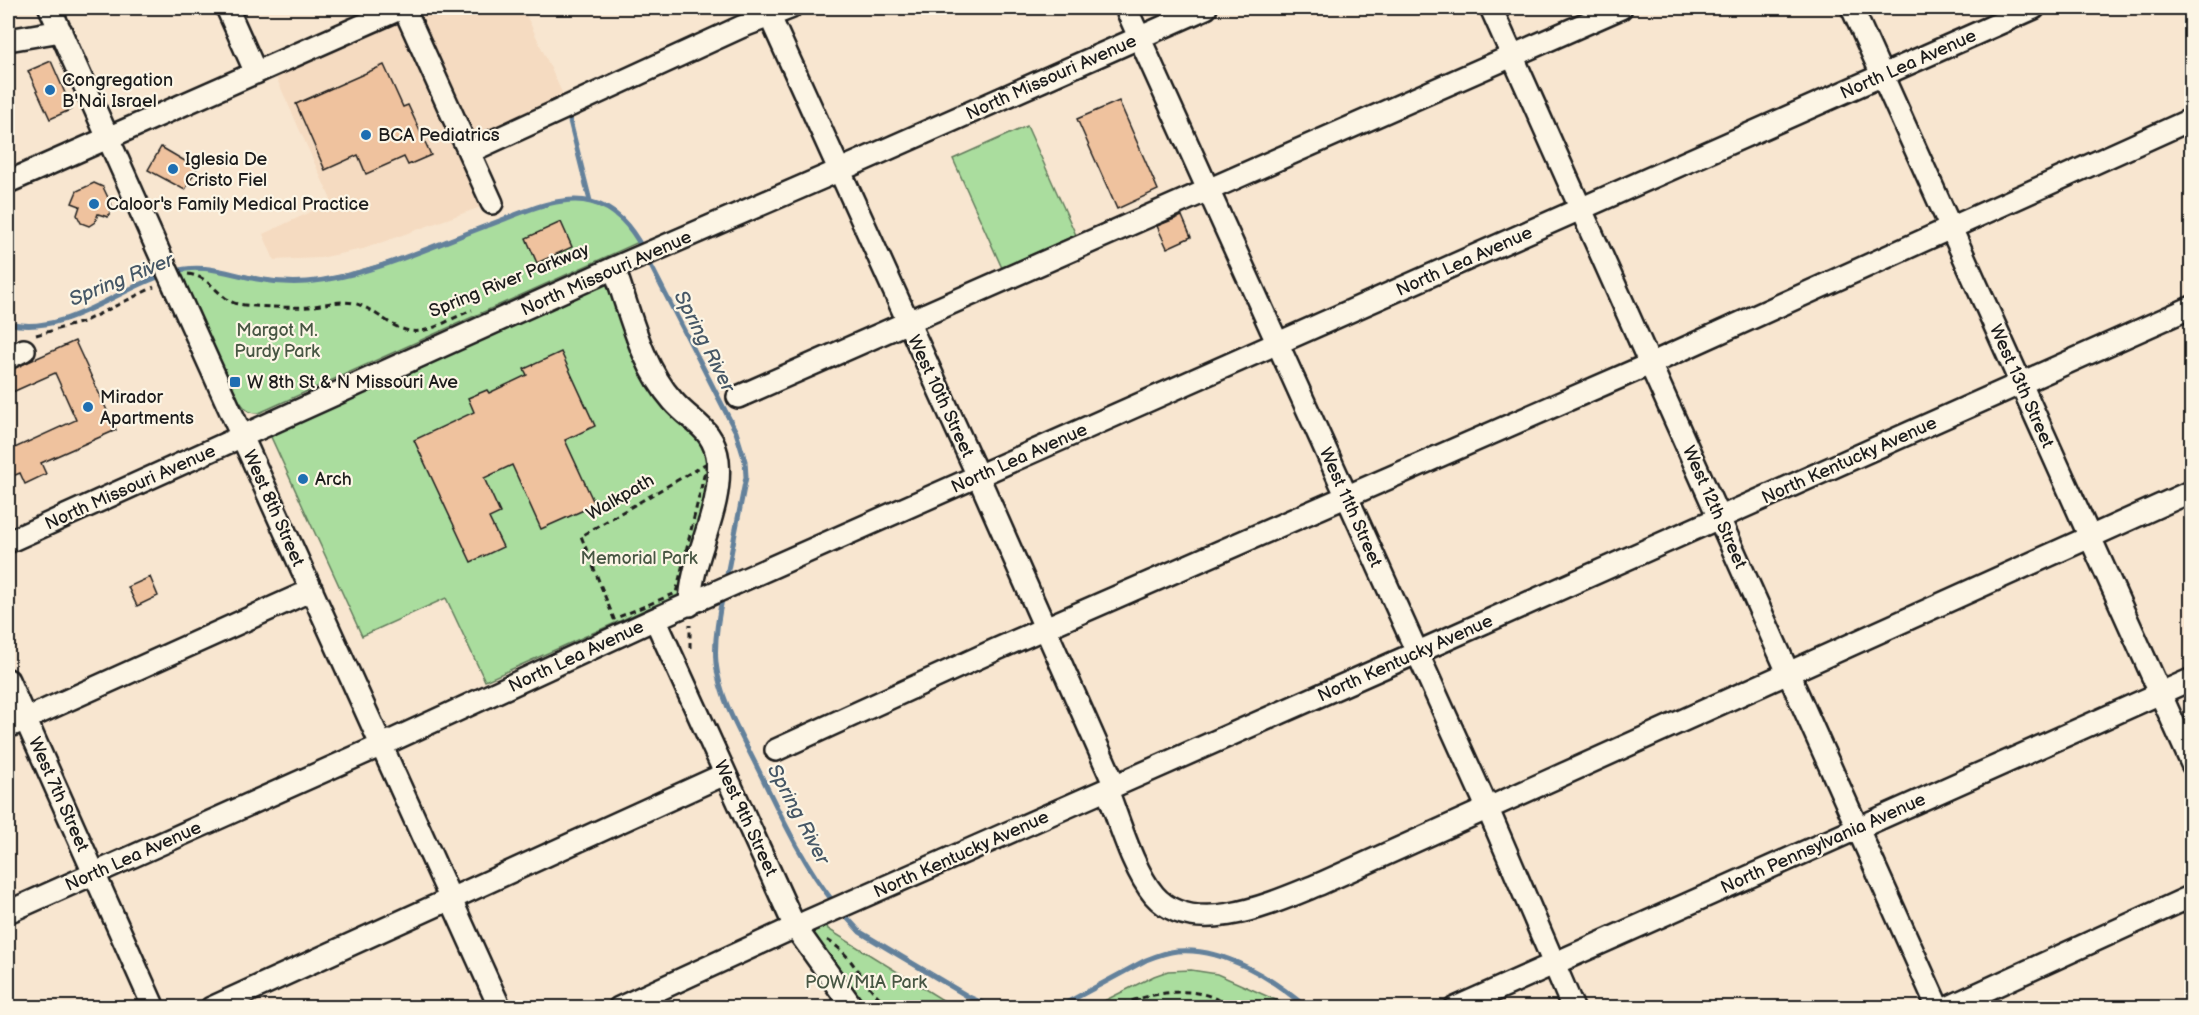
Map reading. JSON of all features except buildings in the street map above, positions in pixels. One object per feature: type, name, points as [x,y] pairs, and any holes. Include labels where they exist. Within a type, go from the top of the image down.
[{"type":"street","name":"West 8th Street","points":[[50,8],[500,1008]]},
{"type":"street","points":[[227,8],[256,73]]},
{"type":"street","points":[[8,182],[403,8],[492,203]]},
{"type":"street","points":[[469,152],[741,27],[768,12],[790,8]]},
{"type":"street","name":"West 11th Street","points":[[1126,8],[1487,807],[1573,1008]]},
{"type":"street","name":"North Missouri Avenue","points":[[8,542],[634,259],[1206,8]]},
{"type":"street","name":"West 12th Street","points":[[1491,8],[1938,1008]]},
{"type":"street","points":[[738,397],[1621,8]]},
{"type":"street","name":"West 13th Street","points":[[1852,8],[2192,764]]},
{"type":"street","name":"North Lea Avenue","points":[[8,912],[382,745],[655,619],[2034,8]]},
{"type":"street","name":"West 10th Street","points":[[768,12],[1046,630],[1111,788],[1136,861],[1152,893],[1174,910],[1195,915],[1235,913],[1269,905],[2192,491]]},
{"type":"street","points":[[8,40],[61,31]]},
{"type":"street","points":[[776,750],[985,655],[1650,364],[2192,119]]},
{"type":"street","points":[[614,268],[640,341],[657,380],[677,406],[706,431],[716,448],[718,464],[715,497],[695,570],[696,602]]},
{"type":"street","name":"North Kentucky Avenue","points":[[619,1008],[795,927],[2192,308]]},
{"type":"street","points":[[16,723],[312,590]]},
{"type":"street","name":"West 9th Street","points":[[655,619],[795,927],[853,1008]]},
{"type":"street","name":"North Pennsylvania Avenue","points":[[1455,1008],[2192,679]]},
{"type":"street","name":"West 7th Street","points":[[8,680],[16,723],[94,873],[154,1008]]},
{"type":"street","points":[[211,1008],[725,774]]},
{"type":"street","points":[[1947,1008],[2192,896]]},
{"type":"path","name":"Spring River Parkway","points":[[173,282],[198,275],[236,303],[306,307],[341,302],[355,303],[366,307],[393,325],[408,330],[420,331],[475,309]]},
{"type":"path","points":[[21,348],[173,282]]},
{"type":"path","name":"Walkpath","points":[[706,463],[676,593],[614,619],[580,536],[706,463]]},
{"type":"path","points":[[848,956],[871,990],[881,1000],[895,1008]]},
{"type":"path","points":[[1112,1008],[1133,1000],[1161,994],[1191,992],[1214,997],[1230,1008]]},
{"type":"shaded area","points":[[402,8],[523,8],[565,99],[466,143],[492,203],[363,249],[320,258],[274,260],[263,234],[332,202],[271,66]]},
{"type":"green space","points":[[1027,126],[1076,235],[1002,268],[953,159]]},
{"type":"green space","name":"Margot M. Purdy Park","points":[[569,200],[591,203],[619,216],[639,242],[259,413],[247,410],[238,399],[178,270],[214,270],[282,281],[318,280],[383,264],[528,211]]},
{"type":"green space","name":"Memorial Park","points":[[614,268],[637,333],[716,448],[692,586],[678,595],[485,681],[446,598],[362,636],[266,426]]},
{"type":"green space","name":"POW/MIA Park","points":[[823,915],[828,929],[954,1007],[853,1007],[795,927]]},
{"type":"green space","points":[[1191,970],[1217,974],[1287,1007],[1092,1007],[1154,976],[1168,971]]},
{"type":"waterway","points":[[568,113],[590,201]]},
{"type":"waterway","name":"Spring River","points":[[172,272],[194,268],[282,282],[330,279],[375,268],[551,203],[578,200],[600,205],[622,219],[643,249]]},
{"type":"waterway","name":"Spring River","points":[[647,258],[736,432],[745,461],[746,477],[726,580]]},
{"type":"waterway","name":"Spring River","points":[[8,323],[28,326],[48,324],[68,318],[163,275]]},
{"type":"waterway","name":"Spring River","points":[[723,595],[717,629],[716,663],[727,705],[793,839],[823,889],[835,904]]},
{"type":"waterway","name":"Spring River","points":[[841,911],[860,932],[969,997],[994,1008]]},
{"type":"waterway","name":"Spring River","points":[[1057,1008],[1146,960],[1177,951],[1212,954],[1247,967],[1279,986],[1307,1008]]},
{"type":"place","name":"Congregation B'Nai Israel","points":[[50,90]]},
{"type":"place","name":"BCA Pediatrics","points":[[366,135]]},
{"type":"place","name":"Iglesia De Cristo Fiel","points":[[173,169]]},
{"type":"place","name":"Caloor's Family Medical Practice","points":[[94,204]]},
{"type":"place","name":"W 8th St & N Missouri Ave","points":[[235,382]]},
{"type":"place","name":"Mirador Apartments","points":[[88,407]]},
{"type":"place","name":"Arch","points":[[303,479]]}]
